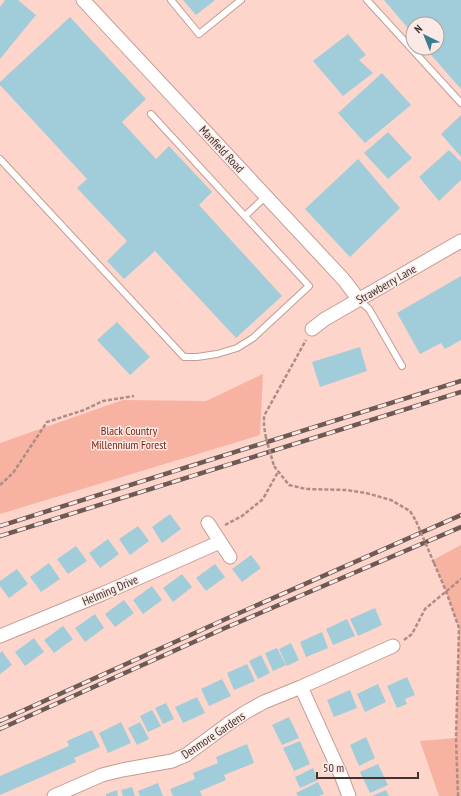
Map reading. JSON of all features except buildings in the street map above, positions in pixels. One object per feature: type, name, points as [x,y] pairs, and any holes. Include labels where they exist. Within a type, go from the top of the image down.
[{"type":"street","name":"Manfield Road","points":[[83,0],[344,280],[359,300]]},
{"type":"street","name":"Strawberry Lane","points":[[312,329],[324,319],[461,241]]},
{"type":"street","points":[[214,532],[230,556]]},
{"type":"street","name":"Helming Drive","points":[[0,636],[102,594],[214,532]]},
{"type":"street","name":"Denmore Gardens","points":[[54,796],[102,775],[172,761],[186,755],[228,724],[264,702],[393,646]]},
{"type":"street","points":[[301,687],[349,796]]},
{"type":"lane","points":[[172,0],[199,34],[241,0]]},
{"type":"lane","points":[[367,0],[461,103]]},
{"type":"lane","points":[[0,159],[184,357],[217,354],[237,348],[253,338],[309,286],[151,114]]},
{"type":"lane","points":[[245,216],[266,196]]},
{"type":"lane","points":[[359,300],[369,309],[402,366]]},
{"type":"path","points":[[312,329],[264,416],[266,438],[274,466],[289,485],[306,489],[346,490],[366,493],[391,500],[410,511],[416,521],[446,591],[459,628],[459,679],[456,738],[458,796]]},
{"type":"path","points":[[0,485],[13,473],[47,422],[84,410],[102,401],[134,396]]},
{"type":"path","points":[[214,532],[242,516],[263,499],[278,472]]},
{"type":"path","points":[[393,646],[403,642],[412,634],[425,609],[461,579]]},
{"type":"green space","name":"Black Country Millennium Forest","points":[[263,374],[260,435],[0,514],[0,443],[123,400],[206,401]]},
{"type":"green space","points":[[461,545],[461,796],[439,796],[420,741],[456,738],[459,628],[433,560]]},
{"type":"railway","points":[[0,526],[461,381]]},
{"type":"railway","points":[[0,536],[461,392]]},
{"type":"railway","points":[[0,721],[461,515]]},
{"type":"railway","points":[[0,729],[225,628],[461,527]]}]
